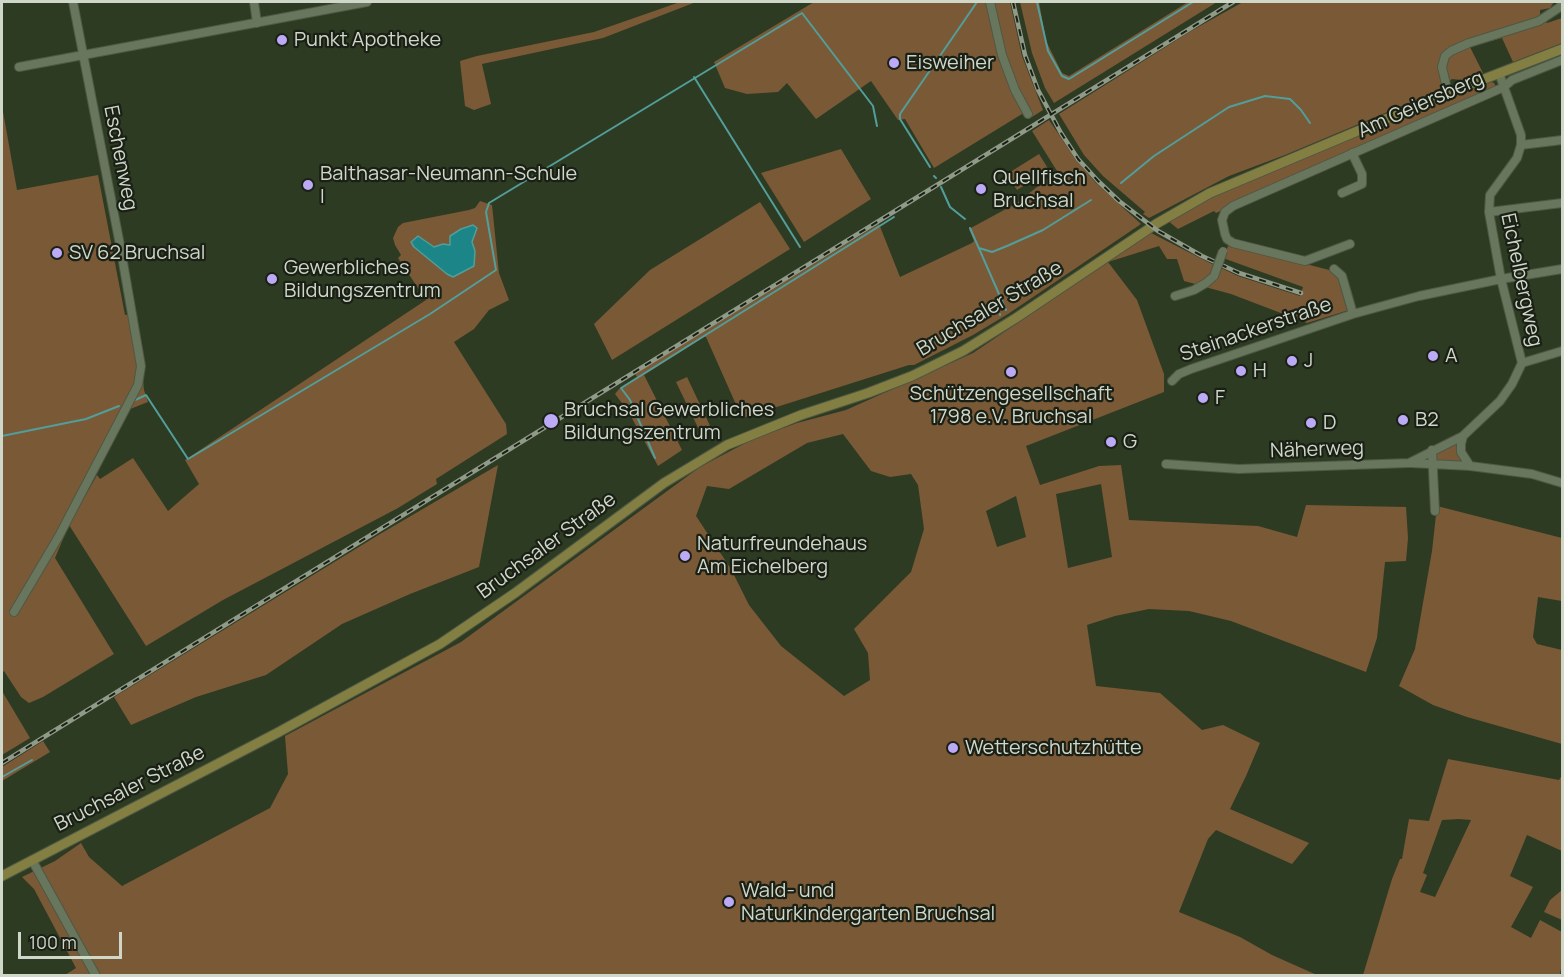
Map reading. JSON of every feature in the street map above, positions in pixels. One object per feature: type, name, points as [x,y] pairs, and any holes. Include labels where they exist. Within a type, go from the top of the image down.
[{"type":"main road","name":"Bruchsaler Straße","points":[[2,876],[277,733],[440,644],[515,594],[648,494],[710,454],[801,415],[912,376],[963,351],[1156,224],[1210,194],[1448,93],[1563,49]]},
{"type":"street","name":"Eschenweg","points":[[14,612],[59,536],[138,385],[141,366],[73,2]]},
{"type":"street","points":[[254,2],[258,23]]},
{"type":"street","points":[[19,67],[368,2]]},
{"type":"street","points":[[990,2],[1002,55],[1015,90],[1028,114]]},
{"type":"street","points":[[1448,93],[1442,67],[1445,56],[1458,46],[1539,21],[1560,7],[1562,2]]},
{"type":"street","name":"Am Geiersberg","points":[[1175,296],[1200,287],[1214,276],[1227,239],[1222,220],[1233,206],[1504,87],[1512,80],[1563,60]]},
{"type":"street","points":[[1499,73],[1521,135],[1521,145],[1563,140]]},
{"type":"street","name":"Eichelbergweg","points":[[1521,145],[1517,158],[1490,195],[1489,212],[1501,279],[1522,363]]},
{"type":"street","name":"Am Geiersberg","points":[[1342,193],[1362,184],[1362,174],[1353,153]]},
{"type":"street","points":[[1489,212],[1563,203]]},
{"type":"street","points":[[1227,239],[1233,243],[1305,261],[1350,244]]},
{"type":"street","name":"Steinackerstraße","points":[[1334,269],[1342,276],[1353,314]]},
{"type":"street","name":"Steinackerstraße","points":[[1172,381],[1179,374],[1191,369],[1353,314],[1419,296],[1563,269]]},
{"type":"street","points":[[1522,363],[1563,351]]},
{"type":"street","name":"Näherweg","points":[[1166,464],[1239,469],[1409,463],[1463,436],[1500,401],[1512,384],[1522,363]]},
{"type":"street","points":[[1463,436],[1461,452],[1470,466]]},
{"type":"street","points":[[1432,450],[1435,511]]},
{"type":"street","points":[[1409,463],[1433,462],[1532,474],[1563,483]]},
{"type":"street","points":[[32,860],[96,975]]},
{"type":"shaded area","points":[[680,2],[696,2],[603,38],[482,64],[491,104],[474,110],[465,106],[460,61],[594,32]]},
{"type":"shaded area","points":[[814,2],[1010,2],[1022,56],[1043,110],[1032,117],[1022,114],[934,168],[905,119],[898,120],[871,81],[816,119],[787,83],[778,92],[747,94],[725,88],[714,62]]},
{"type":"shaded area","points":[[1020,2],[1039,2],[1046,41],[1062,73],[1069,76],[1188,2],[1217,2],[1054,103],[1045,88],[1032,53]]},
{"type":"shaded area","points":[[1243,2],[1554,2],[1550,8],[1540,10],[1540,15],[1547,23],[1562,18],[1562,43],[1513,62],[1502,38],[1470,47],[1483,73],[1462,80],[1452,79],[1435,92],[1229,176],[1149,218],[1103,176],[1084,155],[1059,114],[1191,31]]},
{"type":"shaded area","points":[[1489,81],[1496,87],[1216,213],[1214,211],[1178,229],[1167,220],[1199,201]]},
{"type":"shaded area","points":[[2,106],[17,190],[98,175],[125,315],[137,313],[144,390],[148,402],[120,413],[74,516],[97,475],[100,479],[133,458],[168,511],[199,484],[185,460],[426,300],[398,258],[401,255],[393,238],[398,227],[403,223],[469,210],[475,208],[480,201],[492,205],[499,273],[509,300],[489,310],[474,329],[454,342],[506,424],[507,434],[436,479],[437,484],[398,508],[223,600],[146,646],[69,525],[55,558],[114,654],[29,703],[21,697],[4,671],[2,673]],"holes":[[[418,236],[434,247],[472,242],[475,251],[447,274],[414,247]]]},
{"type":"shaded area","points":[[1049,120],[1076,160],[1096,183],[1141,224],[1008,314],[914,365],[742,418],[706,337],[704,337],[644,375],[682,450],[658,466],[628,411],[615,394],[637,377],[635,374],[879,224],[900,277],[972,243],[974,241],[969,229],[1017,203],[1057,171],[1032,131]]},
{"type":"shaded area","points":[[841,149],[871,199],[804,242],[761,173]]},
{"type":"shaded area","points":[[1039,154],[1049,170],[1017,190],[1007,174]]},
{"type":"shaded area","points":[[760,202],[790,249],[612,360],[594,324],[650,270]]},
{"type":"shaded area","points":[[1151,233],[1216,266],[1212,275],[1199,285],[1184,281],[1177,259],[1167,259],[1159,246],[1108,262],[1137,300],[1164,374],[1164,392],[1026,446],[1040,485],[1099,466],[1121,465],[1129,520],[1258,526],[1297,537],[1306,505],[1406,507],[1408,538],[1406,561],[1385,562],[1377,638],[1366,672],[1231,621],[1189,611],[1149,609],[1087,625],[1096,686],[1160,693],[1202,730],[1223,725],[1260,743],[1230,809],[1309,843],[1292,864],[1216,830],[1208,839],[1179,912],[1240,937],[1272,955],[1317,975],[65,975],[76,968],[34,889],[22,877],[55,861],[81,843],[89,857],[122,886],[270,808],[288,774],[285,736],[461,642],[700,467],[753,439],[797,423],[846,410],[973,353]],"holes":[[[843,434],[871,471],[890,477],[911,474],[918,485],[924,529],[911,572],[854,629],[868,653],[870,680],[844,696],[781,646],[749,605],[731,569],[696,516],[707,486],[729,489],[807,443]],[[1101,484],[1112,557],[1068,568],[1056,494]],[[1016,496],[1026,537],[997,547],[986,511]]]},
{"type":"shaded area","points":[[1229,244],[1333,271],[1338,274],[1349,310],[1307,323],[1231,294],[1205,287],[1219,267],[1238,276],[1300,296],[1303,287],[1223,258]]},
{"type":"shaded area","points":[[687,377],[712,430],[702,436],[676,382]]},
{"type":"shaded area","points":[[1463,436],[1461,444],[1470,466],[1433,463],[1432,450]]},
{"type":"shaded area","points":[[498,465],[479,567],[342,624],[266,675],[196,697],[131,725],[114,697],[380,534]]},
{"type":"shaded area","points":[[1437,506],[1562,538],[1562,601],[1538,597],[1533,637],[1537,644],[1562,650],[1562,744],[1433,705],[1399,686],[1415,649],[1432,551]]},
{"type":"shaded area","points":[[2,691],[30,738],[2,755]]},
{"type":"shaded area","points":[[43,741],[50,752],[2,781],[2,767]]},
{"type":"shaded area","points":[[1448,759],[1559,780],[1562,775],[1562,851],[1527,835],[1510,876],[1533,887],[1511,927],[1531,938],[1540,920],[1562,932],[1560,974],[1562,975],[1363,975],[1392,879],[1402,859],[1409,819],[1429,821]],"holes":[[[1442,820],[1471,820],[1435,897],[1420,892],[1427,875],[1423,873]]]},
{"type":"shaded area","points":[[1562,890],[1562,920],[1544,912],[1550,900]]},
{"type":"water","points":[[473,225],[477,228],[472,242],[475,251],[474,266],[453,277],[414,247],[411,242],[418,236],[434,247],[443,244],[450,245],[450,236]]},
{"type":"waterway","points":[[930,167],[900,119],[900,114],[977,2]]},
{"type":"waterway","points":[[1037,2],[1048,51],[1062,76],[1069,79],[1193,2]]},
{"type":"waterway","points":[[133,401],[146,395],[188,459],[430,314],[496,270],[486,212],[489,203],[802,13],[873,106],[877,126]]},
{"type":"waterway","points":[[694,77],[800,247]]},
{"type":"waterway","points":[[1121,183],[1154,156],[1229,107],[1265,96],[1290,99],[1310,123]]},
{"type":"waterway","points":[[941,187],[950,207],[965,219]]},
{"type":"waterway","points":[[979,248],[992,252],[1007,246],[1043,230],[1091,200]]},
{"type":"waterway","points":[[655,458],[630,400],[621,388],[894,217]]},
{"type":"waterway","points":[[970,228],[1006,310]]},
{"type":"waterway","points":[[2,436],[86,419],[119,406]]},
{"type":"waterway","points":[[2,777],[32,760]]},
{"type":"railway","points":[[1013,2],[1025,55],[1038,90],[1078,159],[1098,181],[1119,201],[1158,231],[1202,256],[1239,273],[1301,293]]},
{"type":"railway","points":[[2,763],[1233,2]]},
{"type":"place","name":"Punkt Apotheke","points":[[282,40]]},
{"type":"place","name":"Eisweiher","points":[[894,63]]},
{"type":"place","name":"Balthasar-Neumann-Schule I","points":[[308,185]]},
{"type":"place","name":"Quellfisch Bruchsal","points":[[981,189]]},
{"type":"place","name":"SV 62 Bruchsal","points":[[57,253]]},
{"type":"place","name":"Gewerbliches Bildungszentrum","points":[[272,279]]},
{"type":"place","name":"A","points":[[1433,356]]},
{"type":"place","name":"J","points":[[1292,361]]},
{"type":"place","name":"H","points":[[1241,371]]},
{"type":"place","name":"Schützengesellschaft 1798 e.V. Bruchsal","points":[[1011,372]]},
{"type":"place","name":"F","points":[[1203,398]]},
{"type":"place","name":"B2","points":[[1403,420]]},
{"type":"place","name":"Bruchsal Gewerbliches Bildungszentrum","points":[[551,421]]},
{"type":"place","name":"D","points":[[1311,423]]},
{"type":"place","name":"G","points":[[1111,442]]},
{"type":"place","name":"Naturfreundehaus Am Eichelberg","points":[[685,556]]},
{"type":"place","name":"Wetterschutzhütte","points":[[953,748]]},
{"type":"place","name":"Wald- und Naturkindergarten Bruchsal","points":[[729,902]]}]
